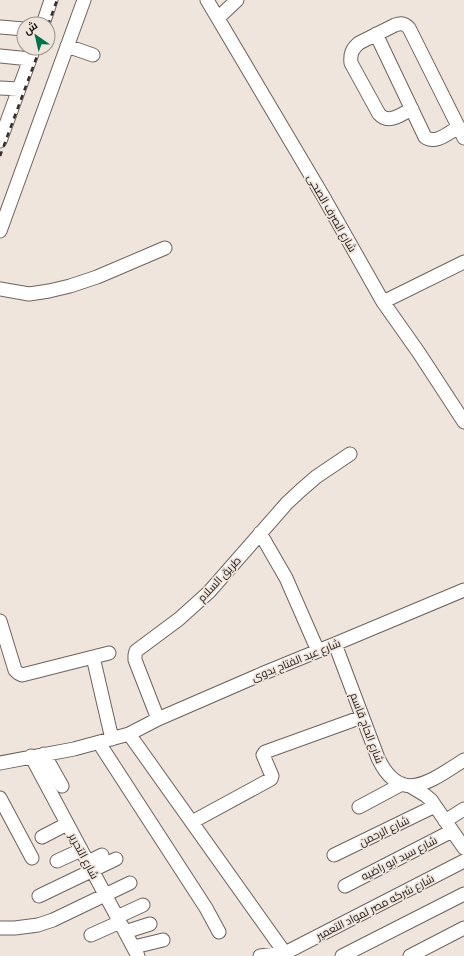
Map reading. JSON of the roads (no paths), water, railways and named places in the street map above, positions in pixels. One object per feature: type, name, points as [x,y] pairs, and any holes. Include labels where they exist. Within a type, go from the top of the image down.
[{"type":"street","points":[[46,16],[52,0]]},
{"type":"street","points":[[0,231],[4,208],[84,0]]},
{"type":"street","name":"شارع الصرف الصحى","points":[[208,0],[323,196],[383,302],[419,353],[464,422]]},
{"type":"street","points":[[218,18],[237,0]]},
{"type":"street","points":[[376,34],[412,109],[425,137],[429,140],[433,140],[461,132],[409,28],[405,24],[401,23],[376,34],[359,43],[354,47],[351,63],[383,119],[388,120],[412,109]]},
{"type":"street","points":[[0,27],[16,28]]},
{"type":"street","points":[[67,46],[93,55]]},
{"type":"street","points":[[0,56],[16,55]]},
{"type":"street","points":[[0,140],[3,122],[19,89],[31,56]]},
{"type":"street","points":[[0,88],[19,89]]},
{"type":"street","points":[[0,289],[29,294],[50,291],[97,277],[165,248]]},
{"type":"street","points":[[383,302],[464,262]]},
{"type":"street","name":"طريق السلام","points":[[158,719],[135,660],[136,651],[179,618],[209,592],[287,503],[301,490],[316,477],[350,454]]},
{"type":"street","points":[[260,534],[292,590],[318,651]]},
{"type":"street","name":"شارع عبد الفتاح بدوى","points":[[0,763],[99,743],[129,734],[158,719],[264,673],[464,590]]},
{"type":"street","points":[[0,621],[15,670],[18,673],[27,675],[109,653]]},
{"type":"street","name":"شارع الحاج قاسم","points":[[335,644],[383,769],[395,781],[425,794],[464,848]]},
{"type":"street","points":[[93,657],[112,739]]},
{"type":"street","points":[[192,822],[271,779],[272,776],[263,755],[265,752],[362,717]]},
{"type":"street","points":[[129,734],[286,954]]},
{"type":"street","points":[[99,743],[206,908],[219,932]]},
{"type":"street","points":[[37,755],[62,786]]},
{"type":"street","name":"شارع التحرير","points":[[37,755],[67,824],[136,952]]},
{"type":"street","points":[[359,807],[406,785],[420,785],[428,782],[464,760]]},
{"type":"street","points":[[0,798],[32,858]]},
{"type":"street","name":"شارع الرحمن","points":[[334,855],[435,806]]},
{"type":"street","name":"شارع سيد ابو راضيه","points":[[345,886],[448,826],[464,809]]},
{"type":"street","points":[[42,837],[67,824]]},
{"type":"street","points":[[57,861],[81,850]]},
{"type":"street","points":[[90,867],[102,855]]},
{"type":"street","points":[[39,896],[90,867],[116,859]]},
{"type":"street","name":"شارع شركه مصر لمواد التعمير","points":[[286,954],[338,920],[464,861]]},
{"type":"street","points":[[0,928],[38,926],[106,896],[130,883]]},
{"type":"street","points":[[342,956],[464,894]]},
{"type":"street","points":[[121,924],[143,905]]},
{"type":"street","points":[[91,935],[121,924],[150,924]]},
{"type":"street","points":[[410,956],[464,928]]},
{"type":"street","points":[[136,952],[163,940]]},
{"type":"street","points":[[260,956],[286,954]]},
{"type":"railway","points":[[51,16],[57,0]]},
{"type":"railway","points":[[0,156],[37,56]]}]
